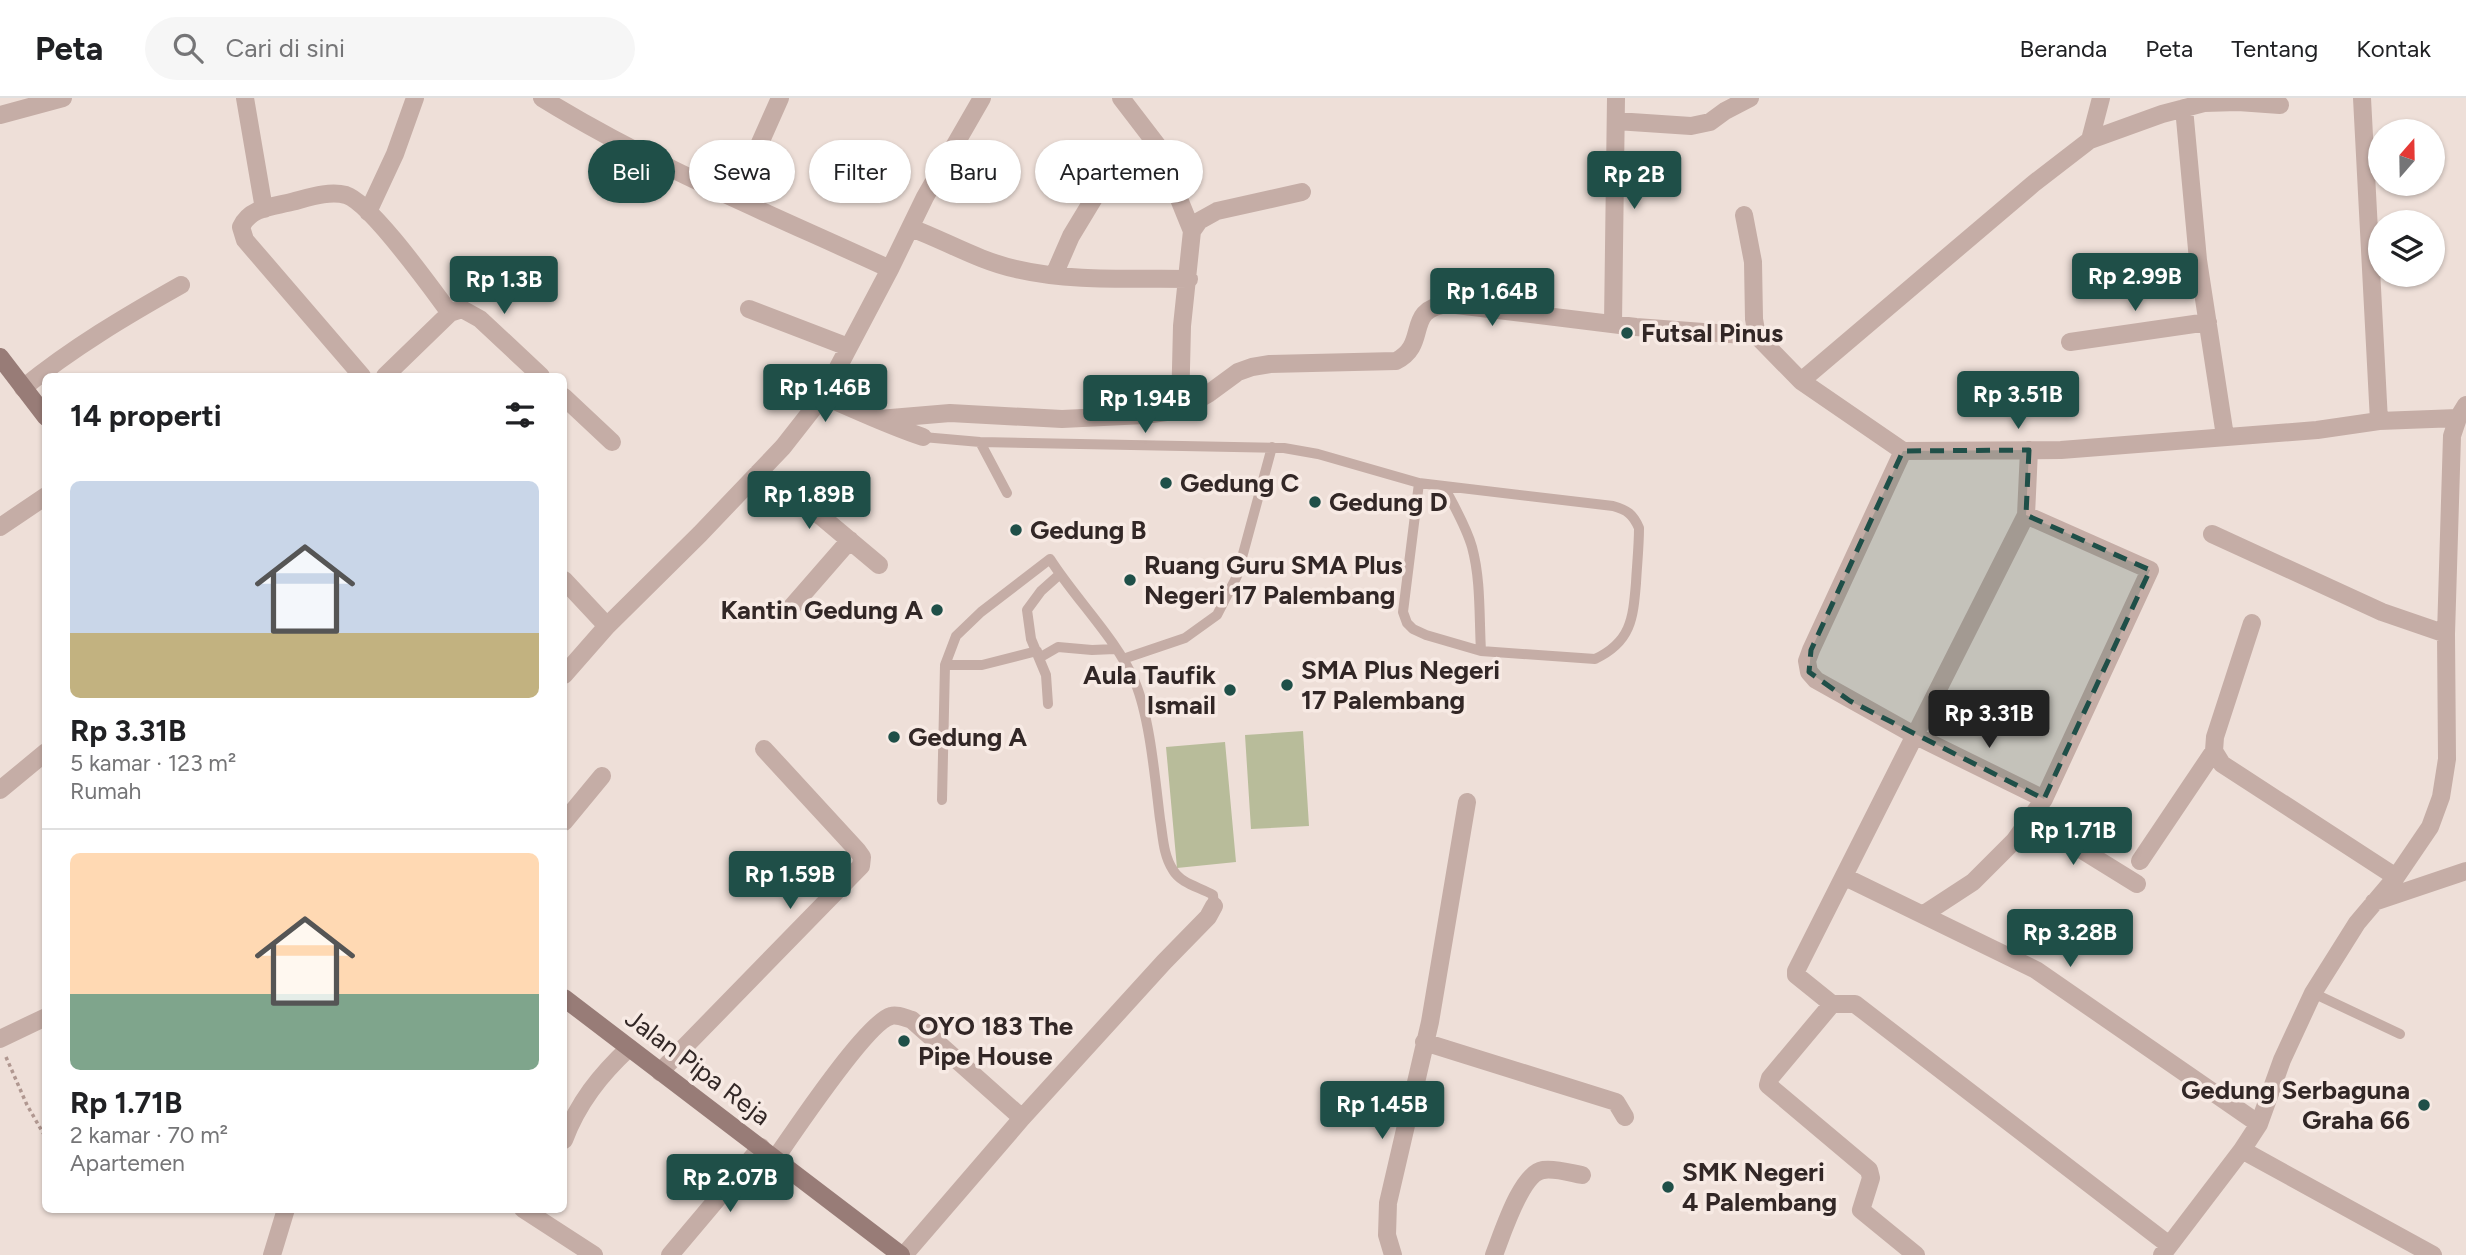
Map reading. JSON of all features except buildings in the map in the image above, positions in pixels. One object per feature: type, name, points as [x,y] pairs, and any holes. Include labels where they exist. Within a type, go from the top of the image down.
[{"type":"street","points":[[0,115],[63,98]]},
{"type":"street","points":[[245,98],[264,209]]},
{"type":"street","points":[[368,212],[395,154],[415,98]]},
{"type":"street","points":[[761,140],[780,98]]},
{"type":"street","points":[[567,672],[607,626],[783,447],[823,396],[925,197],[982,98]]},
{"type":"street","points":[[1121,98],[1157,145],[1192,231],[1182,326],[1180,410]]},
{"type":"street","points":[[1613,323],[1616,98]]},
{"type":"street","points":[[1616,121],[1691,126],[1710,122],[1725,110],[1750,98]]},
{"type":"street","points":[[2090,141],[2101,98]]},
{"type":"street","points":[[2362,98],[2379,421]]},
{"type":"street","points":[[554,101],[584,124],[689,176]]},
{"type":"street","points":[[1801,381],[2033,184],[2090,141],[2206,101],[2280,105]]},
{"type":"street","points":[[2183,108],[2198,260],[2225,436]]},
{"type":"street","points":[[1192,231],[1199,221],[1217,211],[1302,192]]},
{"type":"street","points":[[359,373],[245,240],[241,227],[245,219],[264,209],[320,195],[349,196],[368,212],[410,260],[450,313]]},
{"type":"street","points":[[749,203],[890,269]]},
{"type":"street","points":[[1054,275],[1071,236],[1091,203]]},
{"type":"street","points":[[1744,215],[1753,262],[1757,337],[1801,381],[1903,450],[2029,450],[2061,450],[2317,429],[2462,411],[2446,634],[2447,759],[2441,797],[2430,827],[2396,877],[2357,923],[2313,993],[2282,1060],[2259,1124],[2165,1250],[1855,1004],[1832,1004],[1798,978],[1796,971],[2026,515],[2029,450]]},
{"type":"street","points":[[911,228],[988,261],[1016,269],[1054,275],[1189,279]]},
{"type":"street","points":[[23,388],[50,366],[108,328],[181,285]]},
{"type":"street","points":[[879,419],[950,413],[1062,419],[1144,415],[1180,410],[1238,372],[1252,367],[1270,364],[1396,361],[1405,357],[1413,347],[1423,313],[1435,305],[1448,304],[1636,327],[1757,337]]},
{"type":"street","points":[[388,373],[450,313],[463,309],[480,318],[538,373]]},
{"type":"street","points":[[749,309],[848,347]]},
{"type":"street","points":[[2070,342],[2207,322]]},
{"type":"street","points":[[0,357],[42,412]]},
{"type":"street","points":[[823,396],[897,429],[923,437]]},
{"type":"street","points":[[567,400],[612,442]]},
{"type":"street","points":[[1903,450],[1807,661],[1809,672],[1816,680],[2040,805],[2066,835],[2068,841],[2137,884]]},
{"type":"street","points":[[759,472],[879,565]]},
{"type":"street","points":[[0,527],[42,499]]},
{"type":"street","points":[[1924,914],[1973,882],[2015,840],[2040,805],[2150,570],[2026,515]]},
{"type":"street","points":[[2212,534],[2382,612],[2446,634]]},
{"type":"street","points":[[789,610],[850,540]]},
{"type":"street","points":[[567,583],[607,626]]},
{"type":"street","points":[[2140,861],[2214,751],[2215,737],[2252,623]]},
{"type":"street","points":[[660,1072],[861,866],[862,857],[857,850],[764,749]]},
{"type":"street","points":[[2214,751],[2222,764],[2396,877]]},
{"type":"street","points":[[0,790],[42,755]]},
{"type":"street","points":[[567,818],[602,776]]},
{"type":"street","points":[[1393,1255],[1387,1235],[1388,1203],[1430,1022],[1467,802]]},
{"type":"street","points":[[2374,902],[2466,871]]},
{"type":"street","points":[[1845,877],[2036,970],[2259,1124]]},
{"type":"street","points":[[902,1255],[1164,962],[1199,927],[1214,906]]},
{"type":"street","name":"Jalan Pipa Reja","points":[[567,1000],[902,1255]]},
{"type":"street","points":[[1832,1004],[1779,1066],[1768,1085],[1869,1170],[1871,1178],[1861,1210],[1916,1255]]},
{"type":"street","points":[[670,1255],[768,1153],[863,1037],[881,1020],[891,1015],[912,1020],[1023,1118]]},
{"type":"street","points":[[3,1047],[42,1020]]},
{"type":"street","points":[[1424,1042],[1616,1102],[1625,1117]]},
{"type":"street","points":[[567,1132],[572,1119],[602,1073],[629,1048]]},
{"type":"street","points":[[2242,1150],[2433,1255]]},
{"type":"street","points":[[1494,1255],[1508,1219],[1530,1177],[1543,1170],[1582,1175]]},
{"type":"street","points":[[272,1255],[285,1213]]},
{"type":"street","points":[[529,1213],[594,1255]]},
{"type":"lane","points":[[923,437],[979,442],[1272,447],[1318,454],[1419,483],[1613,506],[1627,510],[1639,528],[1633,616],[1625,635],[1607,653],[1595,659],[1481,651],[1413,629],[1407,623],[1403,612],[1419,483]]},
{"type":"lane","points":[[979,442],[1007,493]]},
{"type":"lane","points":[[1123,659],[1185,638],[1217,615],[1237,576],[1272,447]]},
{"type":"lane","points":[[1444,487],[1472,547],[1477,576],[1481,651]]},
{"type":"lane","points":[[942,800],[945,665],[956,636],[981,612],[1050,559],[1123,659],[1136,684],[1148,737],[1165,853],[1174,872],[1184,881],[1213,895],[1214,906]]},
{"type":"lane","points":[[1048,704],[1046,675],[1031,639],[1027,610],[1041,591],[1060,574]]},
{"type":"lane","points":[[945,665],[982,665],[1038,655],[1058,647],[1115,649]]},
{"type":"lane","points":[[2313,993],[2400,1034]]},
{"type":"path","points":[[3,1047],[27,1105],[42,1131]]},
{"type":"highlighted area","points":[[2029,450],[2026,515],[2150,570],[2044,799],[1850,701],[1809,672],[1811,650],[1903,451]]},
{"type":"green space","points":[[1303,731],[1309,826],[1251,829],[1245,735]]},
{"type":"green space","points":[[1225,742],[1236,862],[1177,868],[1166,747]]},
{"type":"place","name":"Futsal Pinus","points":[[1627,333]]},
{"type":"place","name":"Gedung C","points":[[1166,483]]},
{"type":"place","name":"Gedung D","points":[[1315,502]]},
{"type":"place","name":"Gedung B","points":[[1016,530]]},
{"type":"place","name":"Ruang Guru SMA Plus Negeri 17 Palembang","points":[[1130,580]]},
{"type":"place","name":"Kantin Gedung A","points":[[937,610]]},
{"type":"place","name":"SMA Plus Negeri 17 Palembang","points":[[1287,685]]},
{"type":"place","name":"Aula Taufik Ismail","points":[[1230,690]]},
{"type":"place","name":"Gedung A","points":[[894,737]]},
{"type":"place","name":"OYO 183 The Pipe House","points":[[904,1041]]},
{"type":"place","name":"Gedung Serbaguna Graha 66","points":[[2424,1105]]},
{"type":"place","name":"SMK Negeri 4 Palembang","points":[[1668,1187]]}]
